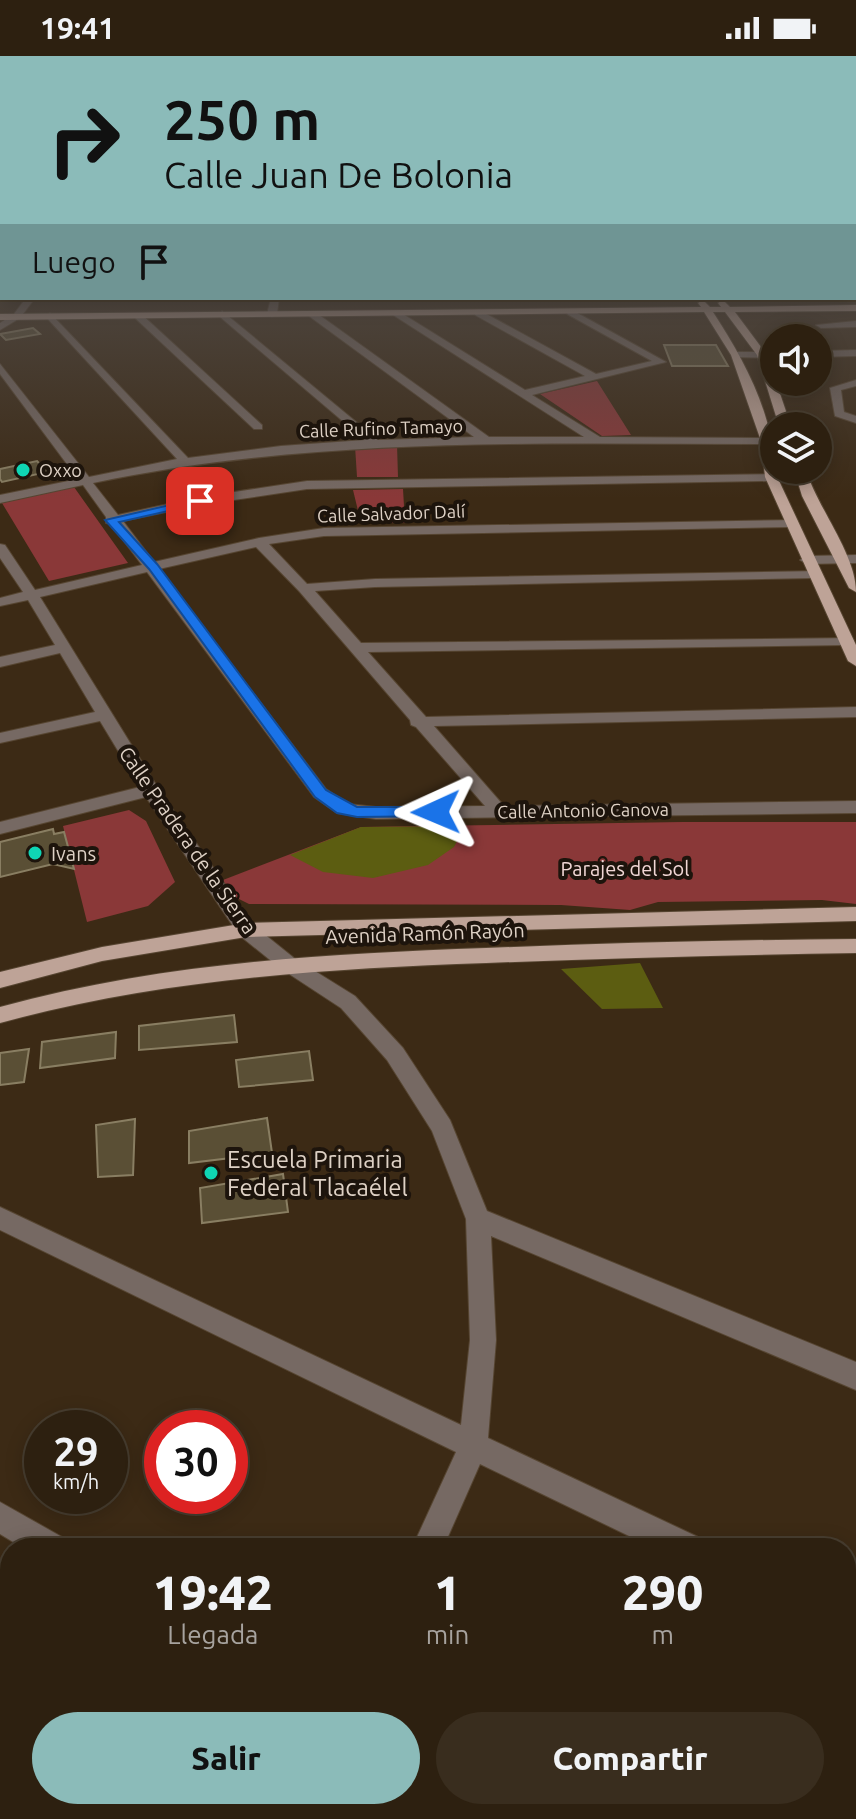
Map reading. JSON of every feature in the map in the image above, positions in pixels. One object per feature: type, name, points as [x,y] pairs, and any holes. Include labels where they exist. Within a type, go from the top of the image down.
[{"type":"main road","points":[[723,334],[736,355],[760,422]]},
{"type":"main road","points":[[747,334],[760,352]]},
{"type":"main road","points":[[774,484],[856,661]]},
{"type":"main road","points":[[804,484],[856,588]]},
{"type":"main road","name":"Avenida Ramón Rayón","points":[[0,980],[102,954],[246,930],[856,914]]},
{"type":"main road","name":"Avenida Ramón Rayón","points":[[0,1015],[54,998],[204,972],[287,963],[714,947],[856,946]]},
{"type":"street","points":[[67,334],[186,462]]},
{"type":"street","points":[[158,334],[258,427]]},
{"type":"street","points":[[246,334],[376,444]]},
{"type":"street","points":[[340,334],[488,442]]},
{"type":"street","points":[[428,334],[599,441]]},
{"type":"street","points":[[517,334],[596,378]]},
{"type":"street","points":[[521,394],[661,362],[611,334]]},
{"type":"street","points":[[832,354],[856,353]]},
{"type":"street","points":[[736,355],[760,355]]},
{"type":"street","name":"Calle Antonio Canova","points":[[0,367],[86,481],[111,520],[153,567],[320,793],[331,802],[357,812],[856,807]]},
{"type":"street","points":[[856,383],[835,388],[839,414],[856,420]]},
{"type":"street","name":"Calle Rufino Tamayo","points":[[0,499],[186,462],[279,449],[488,442],[760,441]]},
{"type":"street","points":[[111,520],[200,501],[307,485],[760,477]]},
{"type":"street","name":"Calle Salvador Dalí","points":[[0,602],[259,542],[375,529],[792,523]]},
{"type":"street","points":[[259,542],[304,588],[417,722],[499,811]]},
{"type":"street","name":"Calle Pradera de la Sierra","points":[[0,548],[32,595],[150,790],[246,930],[287,963],[348,1002],[395,1054],[442,1127],[478,1219],[483,1340],[473,1447],[432,1538]]},
{"type":"street","points":[[807,560],[856,559]]},
{"type":"street","points":[[304,588],[375,583],[814,574]]},
{"type":"street","points":[[355,648],[847,641]]},
{"type":"street","points":[[0,662],[63,648]]},
{"type":"street","points":[[417,722],[856,712]]},
{"type":"street","points":[[0,738],[103,715]]},
{"type":"street","points":[[0,828],[150,790]]},
{"type":"street","points":[[0,1218],[666,1538]]},
{"type":"street","points":[[478,1219],[856,1376]]},
{"type":"street","points":[[0,1517],[35,1538]]},
{"type":"green space","points":[[597,381],[631,435],[602,436],[540,394]]},
{"type":"green space","points":[[397,445],[398,477],[357,477],[355,446]]},
{"type":"green space","points":[[74,487],[128,563],[49,581],[2,503]]},
{"type":"green space","points":[[403,489],[405,523],[361,523],[353,490]]},
{"type":"green space","points":[[129,810],[146,821],[175,882],[148,906],[87,922],[63,826]]},
{"type":"green space","name":"Parajes del Sol","points":[[856,822],[856,904],[822,900],[658,902],[630,910],[561,905],[249,904],[227,893],[223,880],[361,827]]},
{"type":"shaded area","points":[[465,826],[454,847],[428,865],[373,878],[323,872],[290,855],[361,827]]},
{"type":"shaded area","points":[[640,963],[663,1008],[602,1009],[561,969]]},
{"type":"building","points":[[0,334],[38,334],[6,340]]},
{"type":"building","points":[[664,345],[716,345],[728,366],[672,366]]},
{"type":"building","name":"Oxxo","points":[[37,461],[47,472],[2,482],[0,479],[0,469]]},
{"type":"building","name":"Ivans","points":[[53,829],[54,834],[64,832],[74,869],[53,864],[0,877],[0,842]]},
{"type":"building","points":[[234,1015],[237,1042],[139,1050],[139,1026]]},
{"type":"building","points":[[116,1032],[115,1058],[40,1068],[42,1042]]},
{"type":"building","points":[[29,1049],[24,1082],[0,1085],[0,1053]]},
{"type":"building","points":[[309,1051],[313,1080],[239,1087],[236,1060]]},
{"type":"building","points":[[267,1118],[272,1153],[189,1163],[189,1131]]},
{"type":"building","points":[[135,1119],[133,1175],[98,1177],[96,1125]]},
{"type":"building","points":[[283,1174],[288,1212],[202,1223],[200,1188]]},
{"type":"place","name":"Oxxo","points":[[23,470]]},
{"type":"place","name":"Ivans","points":[[35,853]]},
{"type":"place","name":"Escuela Primaria Federal Tlacaélel","points":[[211,1173]]},
{"type":"route","points":[[200,501],[111,520],[153,567],[320,793],[343,809],[357,812],[436,812]]}]
